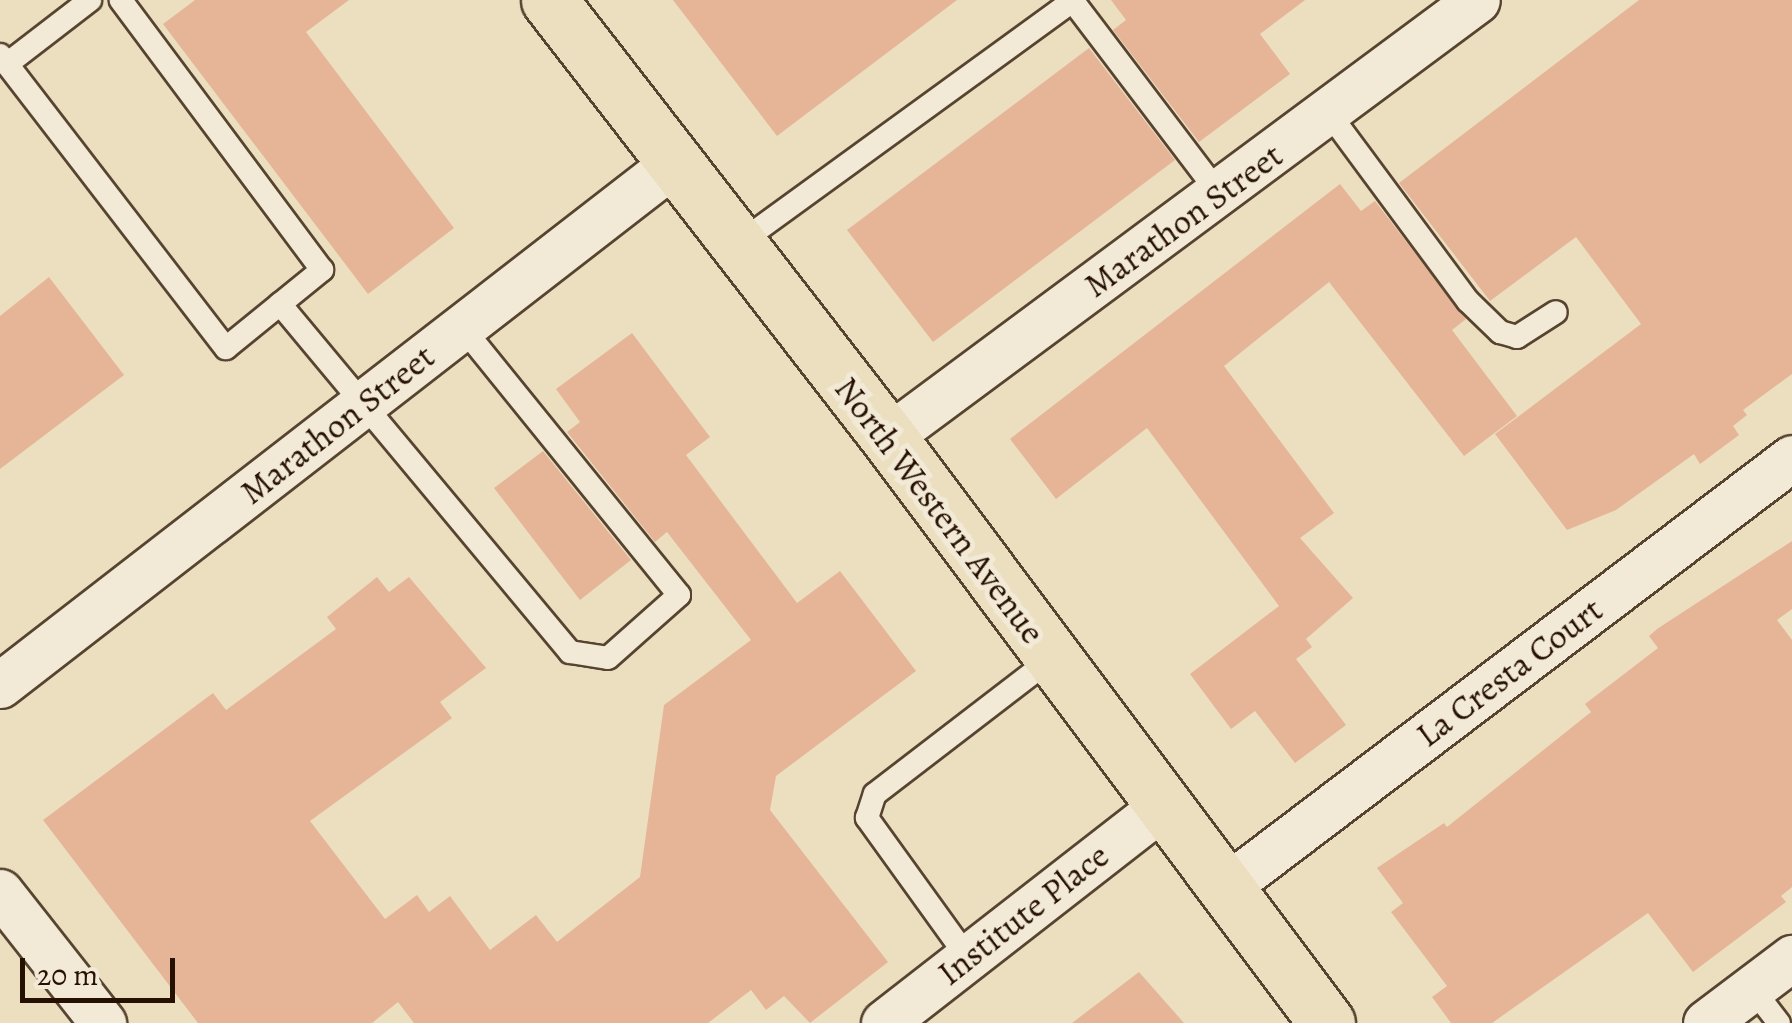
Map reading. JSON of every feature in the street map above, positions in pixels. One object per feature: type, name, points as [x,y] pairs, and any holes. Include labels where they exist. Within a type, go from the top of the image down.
[{"type":"main road","name":"North Western Avenue","points":[[549,0],[888,437],[1326,1023]]},
{"type":"street","name":"Marathon Street","points":[[888,437],[1477,0]]},
{"type":"street","name":"Marathon Street","points":[[0,685],[674,163]]},
{"type":"street","name":"La Cresta Court","points":[[1226,887],[1792,458]]},
{"type":"street","name":"Institute Place","points":[[884,1023],[1163,806]]},
{"type":"street","points":[[0,892],[103,1023]]},
{"type":"street","points":[[1706,1023],[1792,958]]},
{"type":"lane","points":[[90,0],[4,60],[226,348],[322,270],[121,0]]},
{"type":"lane","points":[[738,244],[1073,0],[1219,194]]},
{"type":"lane","points":[[1328,112],[1468,300],[1500,332],[1518,337],[1556,312]]},
{"type":"lane","points":[[280,304],[360,407],[496,557],[570,652],[608,658],[679,595],[462,327]]},
{"type":"lane","points":[[968,958],[867,818],[875,794],[1052,658]]},
{"type":"lane","points":[[1752,988],[1779,1023]]},
{"type":"building","points":[[195,0],[349,0],[306,32],[454,228],[368,294],[163,24]]},
{"type":"building","points":[[673,0],[957,0],[777,136]]},
{"type":"building","points":[[1111,0],[1305,0],[1260,34],[1290,74],[1199,142],[1113,30],[1126,20]]},
{"type":"building","points":[[1639,0],[1792,0],[1792,374],[1743,410],[1747,415],[1733,426],[1739,435],[1700,464],[1694,454],[1616,510],[1567,530],[1495,434],[1641,324],[1576,237],[1490,301],[1399,183]]},
{"type":"building","points":[[1089,48],[1175,160],[933,342],[847,230]]},
{"type":"building","points":[[1340,184],[1361,211],[1375,201],[1466,319],[1452,330],[1517,416],[1464,456],[1329,282],[1224,366],[1334,513],[1300,538],[1353,598],[1306,639],[1312,647],[1296,659],[1346,725],[1295,763],[1255,711],[1231,729],[1190,674],[1279,606],[1147,428],[1056,499],[1010,439]]},
{"type":"building","points":[[49,277],[124,375],[0,469],[0,316]]},
{"type":"building","points":[[632,333],[710,437],[686,455],[797,603],[840,571],[916,671],[776,776],[770,810],[888,962],[810,1023],[784,996],[766,1010],[751,990],[708,1023],[414,1023],[398,1002],[372,1023],[198,1023],[43,820],[213,693],[226,710],[336,629],[327,617],[377,577],[389,592],[409,577],[486,668],[440,702],[452,718],[310,821],[385,919],[417,895],[429,912],[450,896],[490,950],[536,915],[557,942],[640,877],[664,705],[751,640],[667,532],[655,542],[567,432],[580,422],[556,389]]},
{"type":"building","points":[[543,451],[631,560],[580,600],[494,488]]},
{"type":"building","points":[[1792,541],[1792,609],[1777,620],[1792,640],[1792,887],[1781,896],[1786,902],[1693,972],[1648,913],[1492,1023],[1451,1023],[1432,997],[1447,986],[1391,912],[1403,903],[1377,868],[1444,823],[1447,827],[1591,712],[1585,704],[1658,648],[1649,636],[1657,629]]},
{"type":"building","points":[[1139,972],[1184,1023],[1072,1023]]}]
